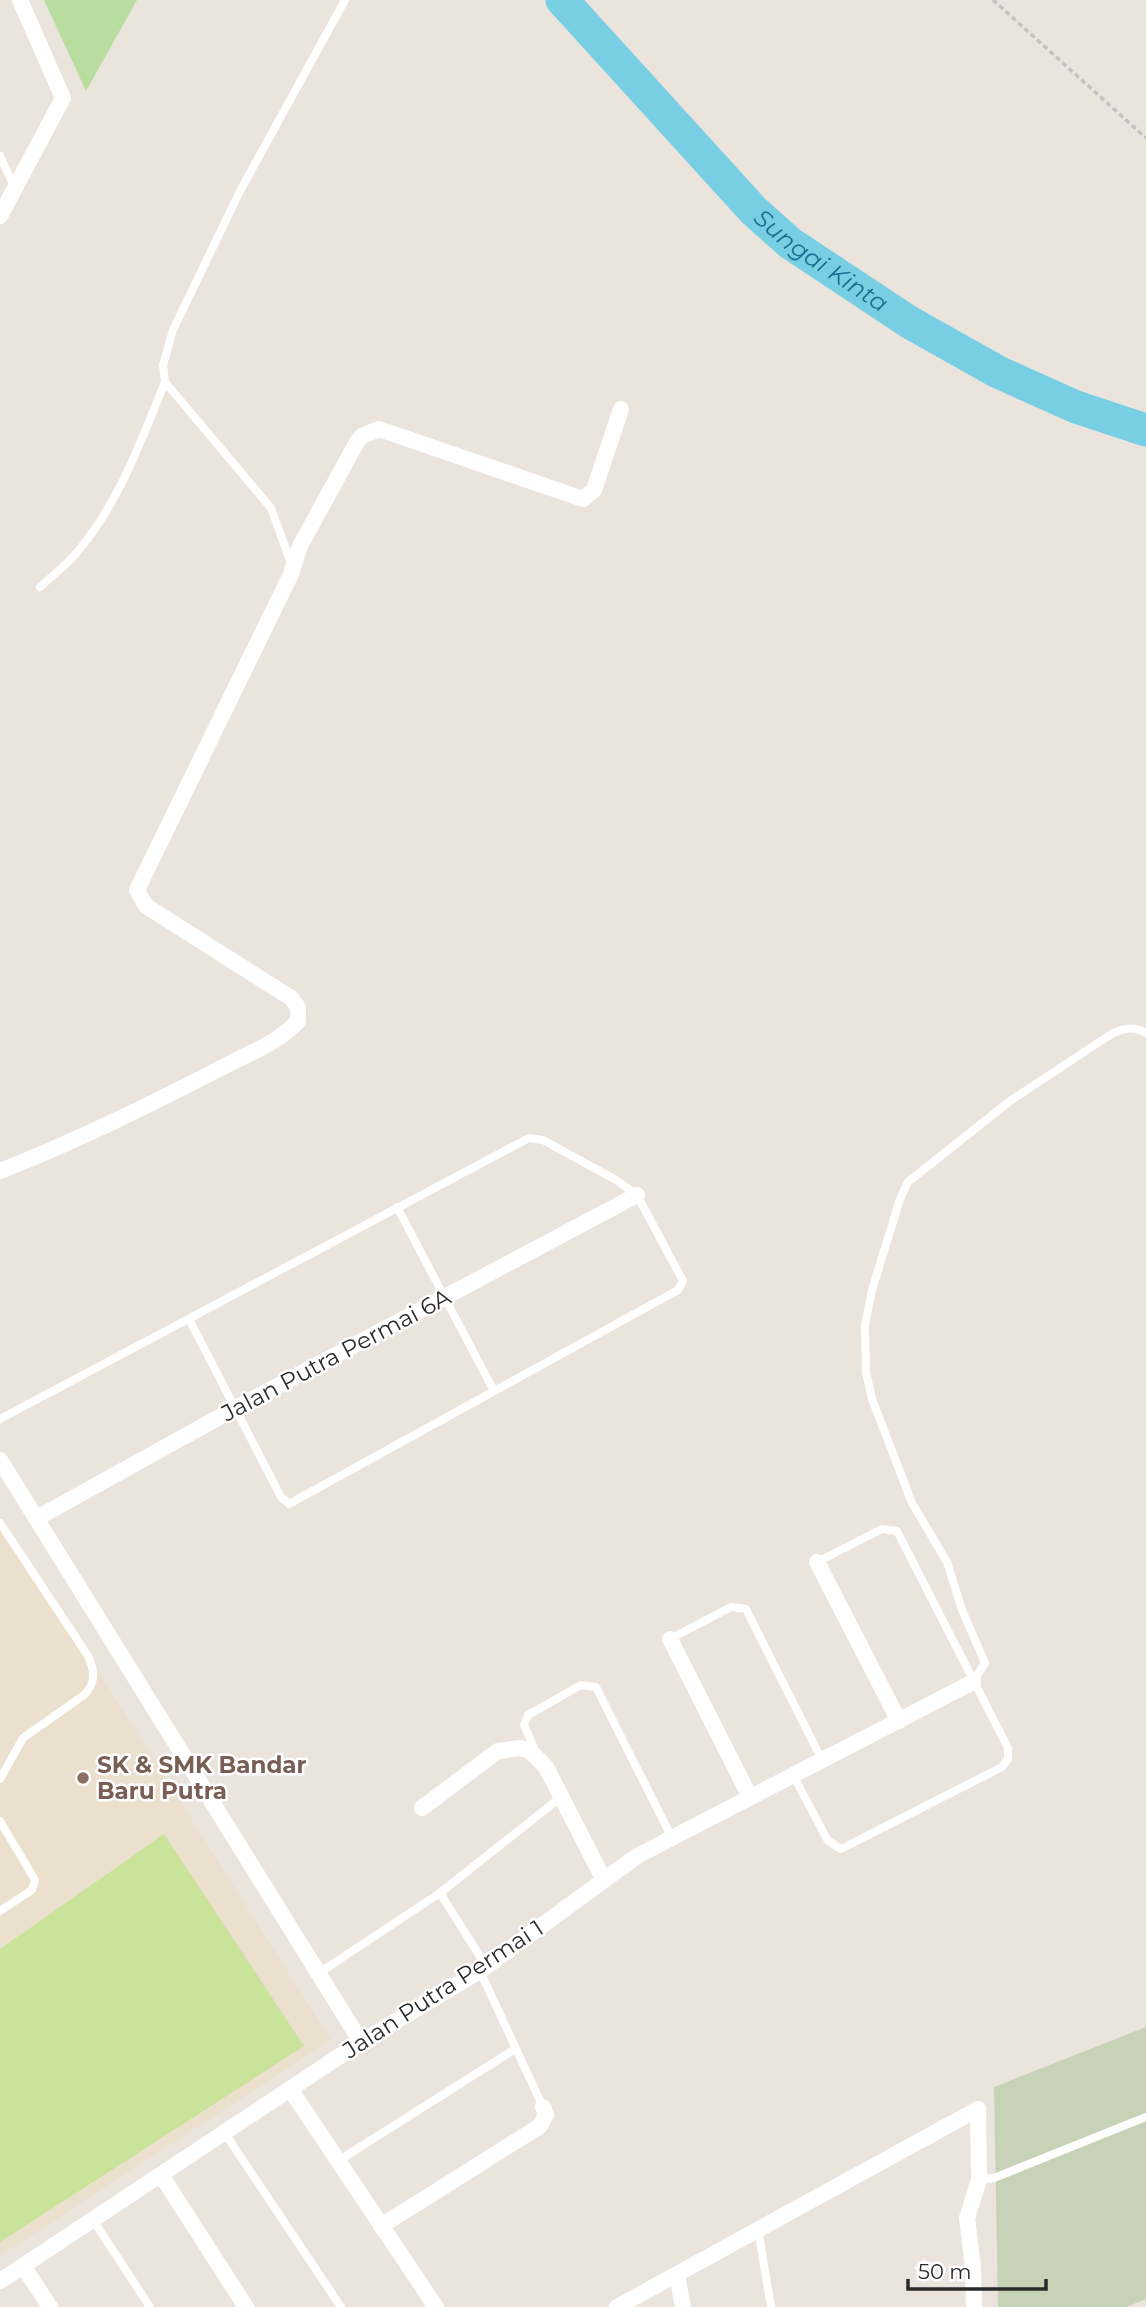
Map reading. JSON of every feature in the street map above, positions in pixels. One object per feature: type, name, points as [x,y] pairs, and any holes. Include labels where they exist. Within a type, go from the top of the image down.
[{"type":"street","points":[[0,216],[63,98],[20,0]]},
{"type":"street","points":[[0,1171],[49,1152],[158,1100],[279,1037],[298,1021],[298,1007],[291,998],[146,906],[137,891],[291,574],[292,566],[357,442],[370,432],[387,431],[583,499],[594,490],[621,409]]},
{"type":"street","name":"Jalan Putra Permai 6A","points":[[37,1518],[234,1409],[637,1195]]},
{"type":"street","points":[[0,1460],[361,2042]]},
{"type":"street","points":[[817,1562],[899,1721]]},
{"type":"street","points":[[670,1639],[750,1797]]},
{"type":"street","name":"Jalan Putra Permai 1","points":[[0,2281],[361,2042],[483,1968],[637,1856],[973,1682]]},
{"type":"street","points":[[422,1808],[498,1751],[520,1748],[535,1755],[561,1797],[604,1880]]},
{"type":"street","points":[[290,2089],[436,2307]]},
{"type":"street","points":[[381,2226],[540,2126],[545,2115],[543,2107]]},
{"type":"street","points":[[617,2307],[978,2109],[979,2180],[967,2218],[973,2267],[974,2307]]},
{"type":"street","points":[[160,2175],[246,2307]]},
{"type":"street","points":[[23,2266],[50,2307]]},
{"type":"street","points":[[677,2276],[683,2307]]},
{"type":"lane","points":[[40,587],[78,551],[111,504],[130,469],[165,382],[163,365],[173,330],[240,191],[345,0]]},
{"type":"lane","points":[[0,156],[15,188]]},
{"type":"lane","points":[[165,382],[271,508],[292,566]]},
{"type":"lane","points":[[973,1682],[985,1663],[962,1610],[947,1562],[912,1503],[872,1399],[866,1372],[865,1325],[872,1290],[900,1199],[908,1182],[1010,1101],[1113,1034],[1126,1028],[1138,1028],[1146,1033]]},
{"type":"lane","points":[[0,1419],[529,1138],[543,1140],[637,1195],[682,1276],[682,1286],[289,1504],[281,1497],[189,1319]]},
{"type":"lane","points":[[397,1207],[494,1391]]},
{"type":"lane","points":[[0,1523],[88,1656],[94,1678],[91,1688],[83,1695],[23,1738],[0,1779]]},
{"type":"lane","points":[[793,1775],[828,1842],[836,1848],[846,1848],[1006,1764],[1008,1748],[897,1531],[882,1529],[817,1562]]},
{"type":"lane","points":[[670,1639],[731,1607],[747,1609],[822,1760]]},
{"type":"lane","points":[[535,1755],[526,1730],[528,1715],[581,1685],[596,1687],[671,1838]]},
{"type":"lane","points":[[318,1973],[440,1894],[561,1797]]},
{"type":"lane","points":[[0,1821],[35,1880],[28,1894],[0,1911]]},
{"type":"lane","points":[[440,1894],[483,1968],[515,2049],[543,2107]]},
{"type":"lane","points":[[338,2161],[515,2049]]},
{"type":"lane","points":[[979,2180],[994,2178],[1146,2117]]},
{"type":"lane","points":[[224,2132],[341,2307]]},
{"type":"lane","points":[[93,2220],[150,2307]]},
{"type":"lane","points":[[758,2229],[771,2307]]},
{"type":"path","points":[[993,0],[1146,138]]},
{"type":"shaded area","name":"SK & SMK Bandar Baru Putra","points":[[0,1516],[331,2040],[0,2256]]},
{"type":"green space","points":[[44,0],[137,0],[86,91]]},
{"type":"green space","points":[[164,1834],[304,2046],[0,2242],[0,1949]]},
{"type":"green space","points":[[1146,2027],[1146,2299],[1126,2307],[998,2307],[994,2087]]},
{"type":"waterway","name":"Sungai Kinta","points":[[562,0],[753,210],[790,243],[909,322],[998,372],[1076,407],[1146,430]]},
{"type":"place","name":"SK & SMK Bandar Baru Putra","points":[[83,1778]]}]
